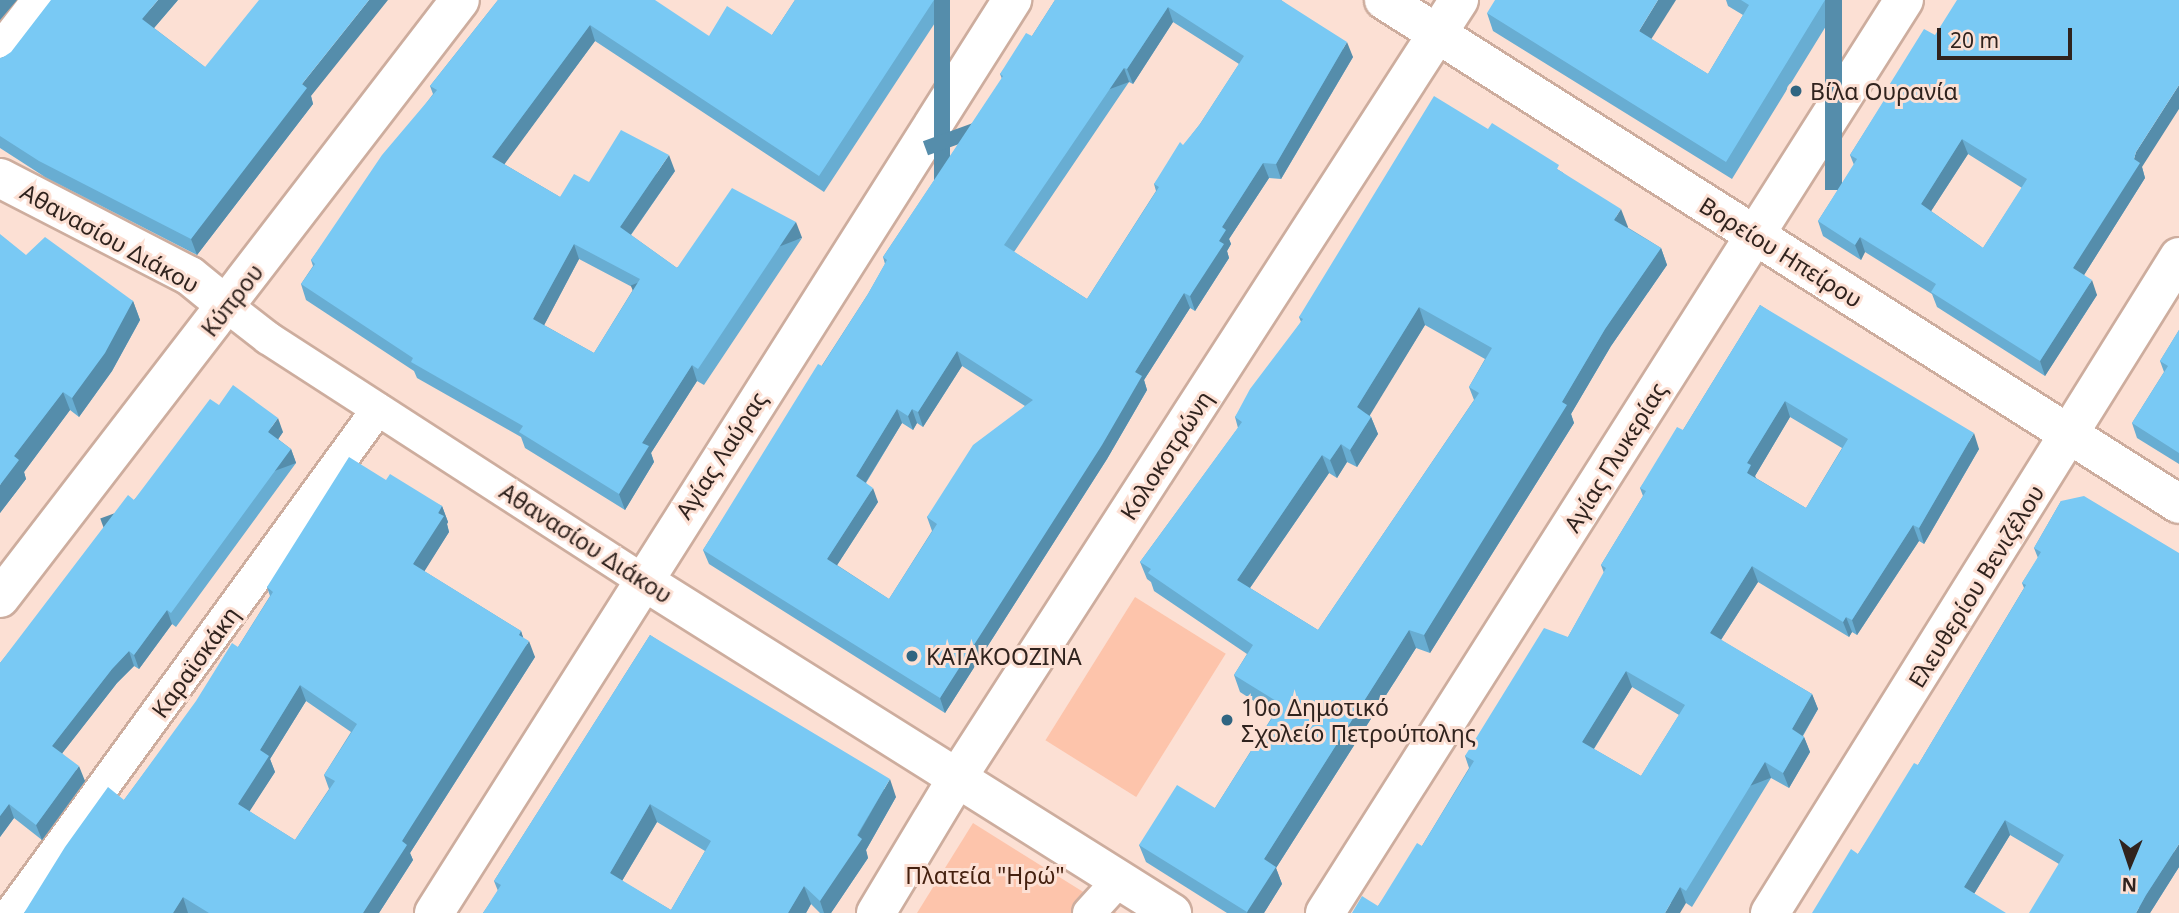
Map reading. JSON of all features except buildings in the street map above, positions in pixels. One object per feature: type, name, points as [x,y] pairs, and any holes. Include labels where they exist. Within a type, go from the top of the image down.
[{"type":"street","points":[[0,54],[42,0]]},
{"type":"street","name":"Κύπρου","points":[[0,598],[228,307],[460,0]]},
{"type":"street","name":"Αγίας Λαύρας","points":[[434,913],[642,580],[1012,0]]},
{"type":"street","name":"Βορείου Ηπείρου","points":[[1384,0],[2179,504]]},
{"type":"street","name":"Κολοκοτρώνη","points":[[876,913],[957,778],[1459,0]]},
{"type":"street","name":"Αγίας Γλυκερίας","points":[[1325,913],[1904,0]]},
{"type":"street","name":"Αθανασίου Διάκου","points":[[0,178],[190,276],[228,307],[377,409],[642,580],[1172,913]]},
{"type":"street","name":"Ελευθερίου Βενιζέλου","points":[[1770,913],[2071,435],[2179,257]]},
{"type":"street","name":"Καραϊσκάκη","points":[[11,913],[377,409]]},
{"type":"street","points":[[1089,913],[1119,880]]},
{"type":"green space","points":[[1135,597],[1226,654],[1136,797],[1045,740]]},
{"type":"green space","name":"Πλατεία \"Ηρώ\"","points":[[973,823],[1117,913],[917,913]]},
{"type":"place","name":"Βίλα Ουρανία","points":[[1796,91]]},
{"type":"place","name":"ΚΑΤΑΚΟΟΖΙΝΑ","points":[[912,656]]},
{"type":"place","name":"10ο Δημοτικό Σχολείο Πετρούπολης","points":[[1227,720]]}]
